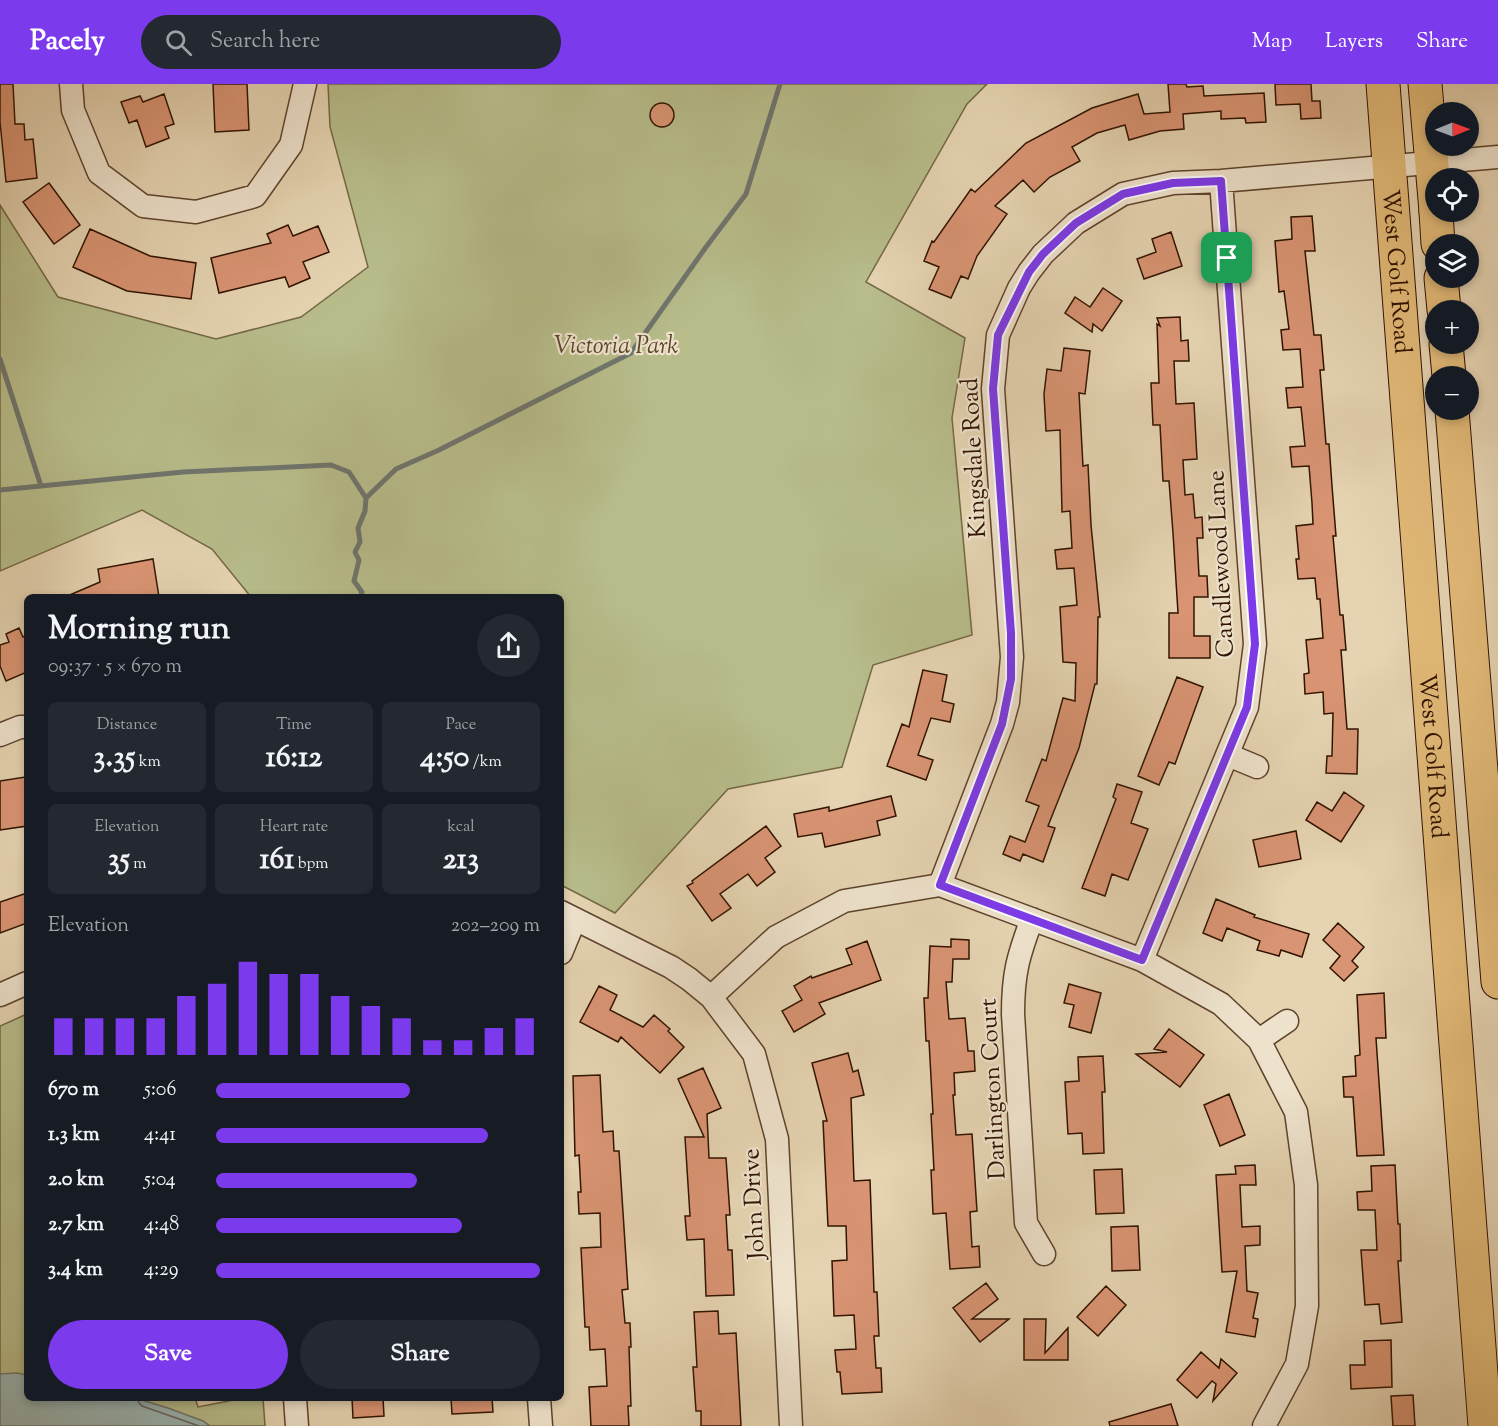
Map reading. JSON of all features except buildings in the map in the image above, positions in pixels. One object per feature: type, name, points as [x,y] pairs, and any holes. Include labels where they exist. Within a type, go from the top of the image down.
[{"type":"main road","name":"West Golf Road","points":[[1383,84],[1489,1368],[1485,1426]]},
{"type":"main road","name":"West Golf Road","points":[[1425,84],[1432,168]]},
{"type":"main road","name":"West Golf Road","points":[[1453,420],[1498,982]]},
{"type":"street","points":[[72,84],[73,110],[99,173],[143,206],[196,212],[255,196],[291,146],[305,84]]},
{"type":"street","name":"Kingsdale Road","points":[[940,885],[1002,724],[1011,679],[1011,633],[993,389],[998,335],[1029,272],[1043,254],[1076,223],[1123,194],[1173,183],[1221,181],[1498,157]]},
{"type":"street","name":"Candlewood Lane","points":[[1142,960],[1247,707],[1255,644],[1221,181]]},
{"type":"street","points":[[0,735],[24,727]]},
{"type":"street","points":[[1228,755],[1257,767]]},
{"type":"street","points":[[711,997],[776,938],[844,901],[940,885],[1142,960],[1221,1004],[1259,1040],[1296,1113],[1306,1196],[1307,1305],[1297,1364],[1264,1426]]},
{"type":"street","points":[[564,937],[568,915]]},
{"type":"street","name":"John Drive","points":[[568,915],[671,967],[711,997],[754,1054],[777,1139],[791,1426]]},
{"type":"street","name":"Darlington Court","points":[[1032,920],[1017,958],[1013,1014],[1026,1223],[1044,1254]]},
{"type":"street","points":[[0,995],[24,984]]},
{"type":"street","points":[[1259,1040],[1287,1021]]},
{"type":"street","points":[[295,1401],[297,1426]]},
{"type":"street","points":[[539,1401],[541,1426]]},
{"type":"green space","name":"Victoria Park","points":[[328,84],[987,84],[967,104],[866,282],[965,338],[952,418],[972,635],[873,665],[842,767],[728,789],[615,913],[564,887],[564,594],[249,594],[212,549],[142,510],[0,571],[0,205],[58,297],[216,339],[301,317],[368,267],[330,127]]},
{"type":"green space","points":[[24,1015],[24,1401],[196,1401],[198,1407],[229,1401],[263,1401],[265,1426],[0,1426],[0,1026]]},
{"type":"water","points":[[0,1374],[24,1374],[24,1401],[145,1401],[203,1421],[210,1426],[0,1426]]},
{"type":"waterway","points":[[366,498],[396,469],[439,450],[631,353],[746,194],[780,84]]},
{"type":"waterway","points":[[0,359],[41,486]]},
{"type":"waterway","points":[[0,490],[183,472],[331,465],[349,472],[366,498],[365,511],[358,528],[360,542],[355,552],[359,560],[354,581],[361,594]]},
{"type":"route","points":[[1221,181],[1227,258],[1255,644],[1247,707],[1142,960],[940,885],[1002,724],[1011,679],[1011,633],[994,421],[993,389],[998,335],[1020,288],[1043,254],[1076,223],[1123,194],[1173,183],[1221,181]]}]
